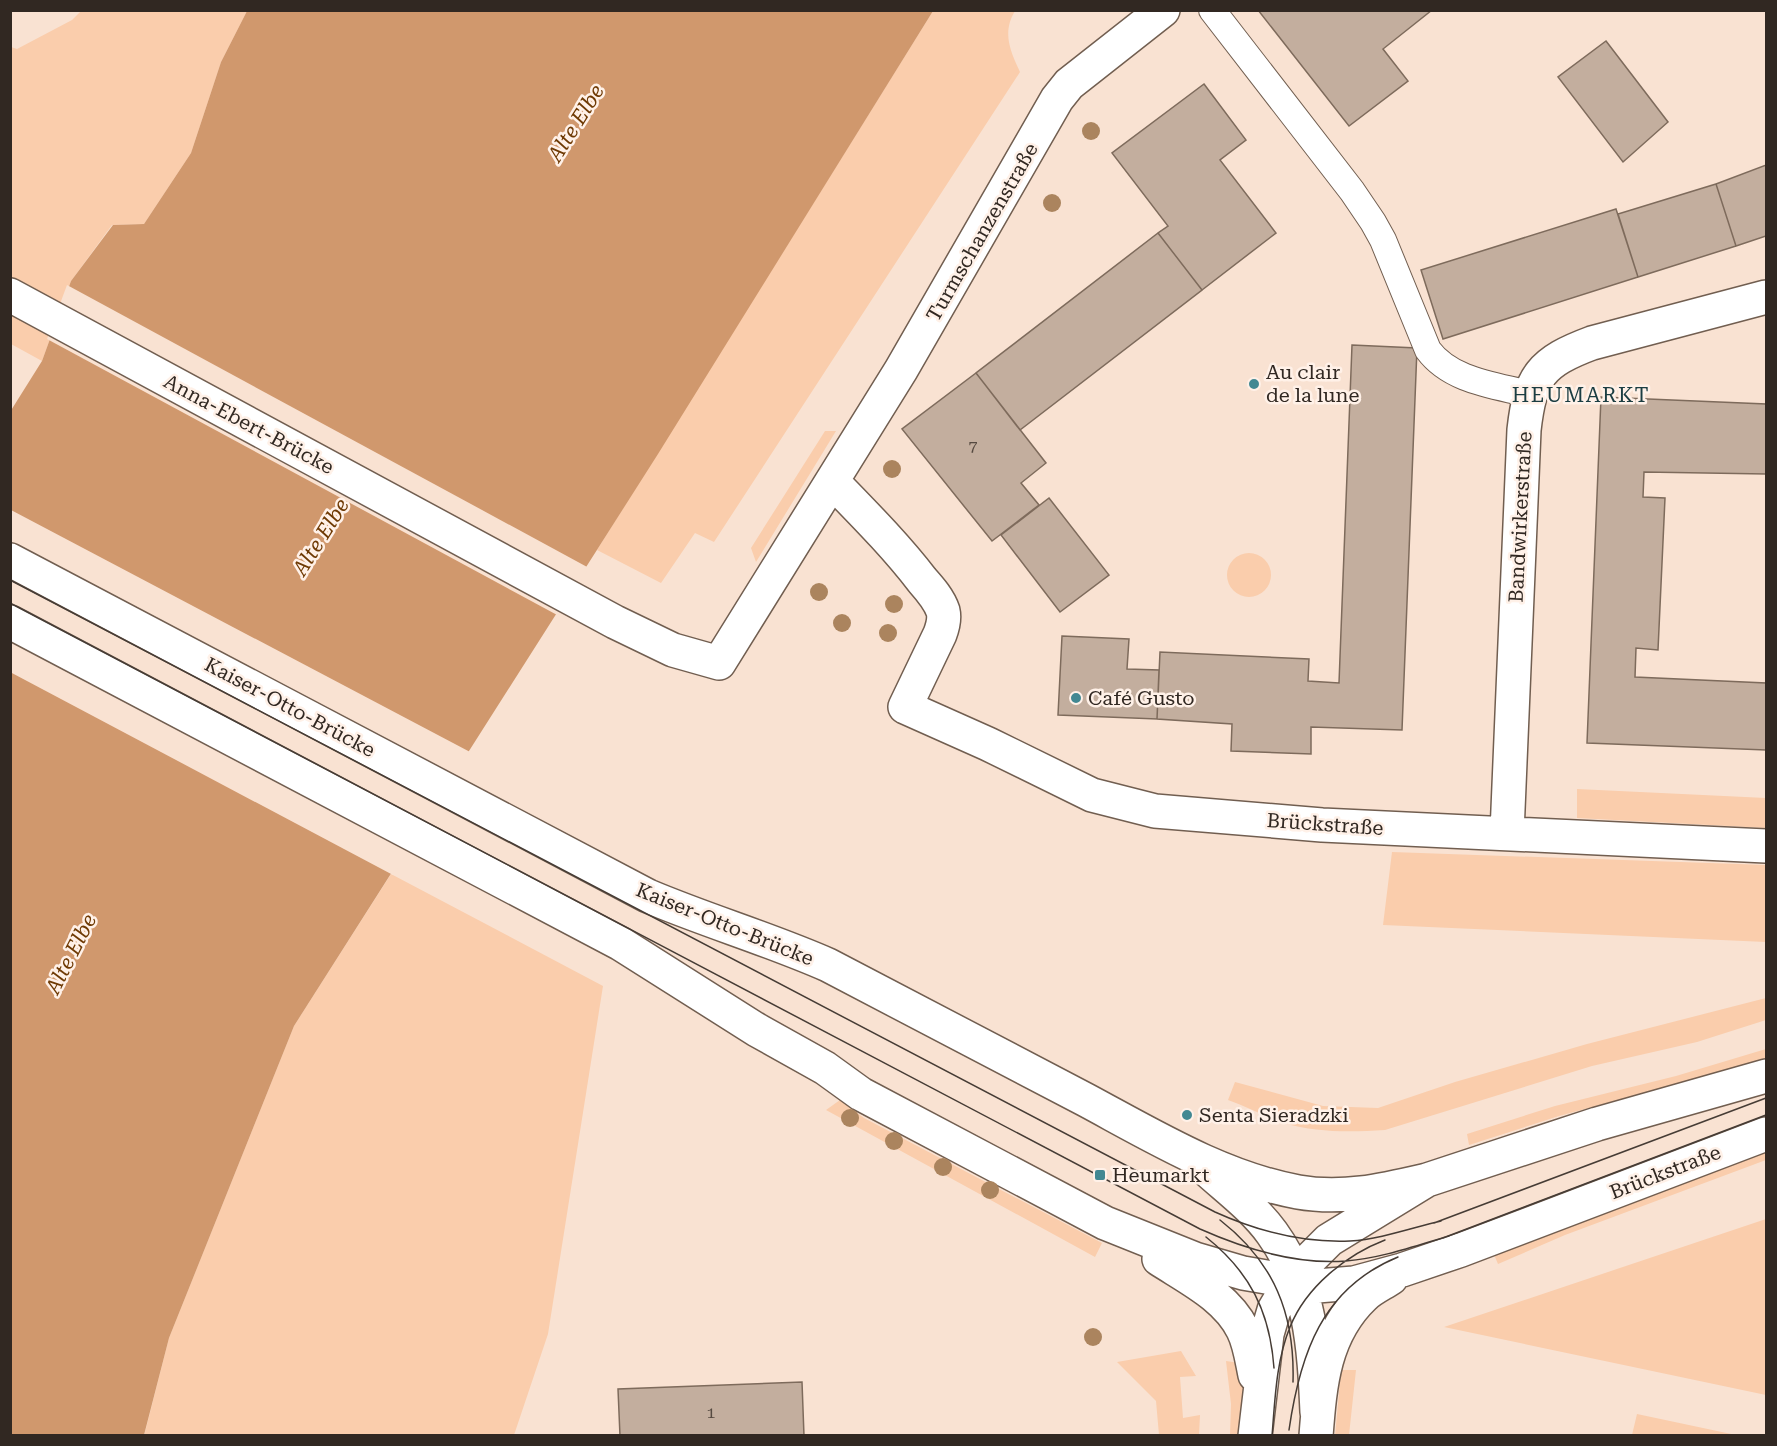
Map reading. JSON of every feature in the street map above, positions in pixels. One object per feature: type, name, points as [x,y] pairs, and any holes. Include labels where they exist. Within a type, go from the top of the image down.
[{"type":"main road","name":"Turmschanzenstraße","points":[[719,663],[833,482],[945,297],[1057,99],[1069,84],[1163,10]]},
{"type":"main road","name":"Anna-Ebert-Brücke","points":[[10,295],[615,622],[673,650],[719,663]]},
{"type":"main road","name":"Bandwirkerstraße","points":[[1507,833],[1524,430],[1529,394],[1547,365],[1567,352],[1592,343],[1767,297]]},
{"type":"main road","name":"Brückstraße","points":[[833,482],[901,553],[936,598],[944,614],[940,634],[905,707],[988,744],[1092,795],[1155,811],[1322,825],[1767,846]]},
{"type":"main road","name":"Kaiser-Otto-Brücke","points":[[10,560],[648,896],[828,965],[1192,1156],[1260,1183],[1298,1192],[1334,1196],[1372,1193],[1428,1180]]},
{"type":"main road","points":[[10,622],[621,944],[719,1006],[825,1068],[861,1094],[1106,1223],[1195,1259],[1291,1284]]},
{"type":"main road","points":[[1257,1422],[1267,1334],[1274,1310],[1291,1284],[1329,1240],[1428,1180],[1597,1124],[1767,1076]]},
{"type":"main road","name":"Brückstraße","points":[[1291,1284],[1317,1286],[1354,1283],[1402,1270],[1472,1246],[1767,1134]]},
{"type":"main road","points":[[1192,1156],[1254,1212],[1271,1232],[1291,1284],[1305,1302],[1315,1370],[1316,1424]]},
{"type":"main road","points":[[1106,1223],[1218,1298],[1235,1315],[1245,1333],[1257,1383],[1257,1422]]},
{"type":"main road","points":[[1316,1424],[1324,1371],[1333,1337],[1364,1295],[1402,1270]]},
{"type":"street","points":[[1212,10],[1352,191],[1373,222],[1387,250],[1428,350],[1435,360],[1462,376],[1529,394]]},
{"type":"shaded area","points":[[81,11],[247,11],[221,62],[191,153],[144,224],[112,225],[71,281],[42,361],[11,344],[11,47],[17,49],[72,20]]},
{"type":"shaded area","points":[[933,11],[1015,11],[1008,34],[1013,57],[1020,72],[714,542],[695,533],[661,583],[597,550]]},
{"type":"shaded area","points":[[825,431],[836,431],[756,562],[751,548]]},
{"type":"shaded area","points":[[1249,553],[1264,560],[1271,575],[1264,590],[1249,597],[1234,590],[1227,575],[1234,560]]},
{"type":"shaded area","points":[[1577,789],[1766,798],[1766,828],[1577,818]]},
{"type":"shaded area","points":[[1392,852],[1766,865],[1766,942],[1383,925]]},
{"type":"shaded area","points":[[391,874],[603,986],[548,1334],[514,1435],[144,1436],[169,1338],[294,1026]]},
{"type":"shaded area","points":[[1766,998],[1766,1020],[1697,1042],[1592,1066],[1385,1130],[1309,1129],[1284,1123],[1228,1100],[1235,1082],[1323,1106],[1378,1108],[1455,1082],[1587,1044]]},
{"type":"shaded area","points":[[1766,1049],[1766,1060],[1559,1116],[1469,1145],[1467,1134],[1555,1106],[1676,1076]]},
{"type":"shaded area","points":[[840,1100],[864,1118],[1102,1243],[1095,1257],[826,1110]]},
{"type":"shaded area","points":[[1766,1149],[1766,1160],[1565,1235],[1498,1264],[1492,1250]]},
{"type":"shaded area","points":[[1766,1219],[1766,1395],[1444,1327]]},
{"type":"shaded area","points":[[1181,1351],[1196,1376],[1180,1377],[1183,1418],[1200,1415],[1199,1435],[1159,1435],[1156,1401],[1117,1362]]},
{"type":"shaded area","points":[[1226,1361],[1240,1363],[1246,1404],[1244,1435],[1230,1435],[1231,1404]]},
{"type":"shaded area","points":[[1341,1370],[1356,1370],[1349,1435],[1335,1436]]},
{"type":"shaded area","points":[[1637,1414],[1736,1435],[1632,1435]]},
{"type":"water","name":"Alte Elbe","points":[[247,11],[933,11],[658,454],[294,1026],[169,1338],[144,1435],[11,1435],[10,412],[42,361],[71,281],[113,225],[144,224],[191,153],[221,62]]},
{"type":"pier","points":[[67,285],[589,568],[559,616],[47,339]]},
{"type":"pier","points":[[11,510],[472,753],[393,875],[10,672]]},
{"type":"building","points":[[1258,10],[1432,10],[1383,49],[1408,81],[1349,126]]},
{"type":"building","points":[[1606,41],[1668,122],[1623,162],[1558,77]]},
{"type":"building","points":[[1204,84],[1246,140],[1220,160],[1276,233],[1202,290],[1158,233],[1168,226],[1112,153]]},
{"type":"building","points":[[1766,165],[1766,236],[1736,246],[1716,184]]},
{"type":"building","points":[[1716,184],[1736,246],[1638,277],[1618,214]]},
{"type":"building","points":[[1616,209],[1638,277],[1443,339],[1421,270]]},
{"type":"building","points":[[1158,233],[1202,290],[1020,430],[976,373]]},
{"type":"building","points":[[1352,345],[1417,348],[1402,730],[1311,727],[1311,754],[1231,751],[1232,724],[1157,719],[1160,652],[1309,659],[1308,681],[1339,683]]},
{"type":"building","points":[[976,373],[1046,463],[1021,483],[1039,505],[992,541],[902,429]]},
{"type":"building","points":[[1601,397],[1766,404],[1766,474],[1644,472],[1643,497],[1665,498],[1658,650],[1636,648],[1635,677],[1766,683],[1766,750],[1587,743]]},
{"type":"building","points":[[1049,498],[1109,575],[1060,612],[1001,535]]},
{"type":"building","points":[[1062,636],[1129,639],[1127,669],[1159,670],[1157,719],[1058,715]]},
{"type":"building","points":[[802,1382],[804,1436],[620,1436],[618,1389]]},
{"type":"tram line","points":[[10,580],[1215,1212],[1264,1230],[1298,1238],[1333,1241],[1373,1238],[1441,1221]]},
{"type":"tram line","points":[[10,603],[1200,1229],[1271,1254],[1327,1262],[1372,1257],[1449,1236]]},
{"type":"tram line","points":[[1434,1223],[1766,1098]]},
{"type":"tram line","points":[[1443,1238],[1766,1115]]},
{"type":"tram line","points":[[1220,1220],[1254,1253],[1278,1291],[1290,1334],[1293,1382]]},
{"type":"tram line","points":[[1206,1237],[1235,1264],[1255,1295],[1268,1329],[1274,1368]]},
{"type":"tram line","points":[[1272,1436],[1282,1353],[1297,1312],[1329,1274],[1356,1254],[1385,1240]]},
{"type":"tram line","points":[[1289,1430],[1300,1375],[1319,1327],[1333,1305],[1350,1286],[1372,1270],[1398,1257]]},
{"type":"place","name":"Au clair de la lune","points":[[1254,384]]},
{"type":"place","name":"Café Gusto","points":[[1076,698]]},
{"type":"place","name":"Senta Sieradzki","points":[[1187,1115]]},
{"type":"place","name":"Heumarkt","points":[[1100,1175]]},
{"type":"district","name":"HEUMARKT","points":[[1581,395]]}]
